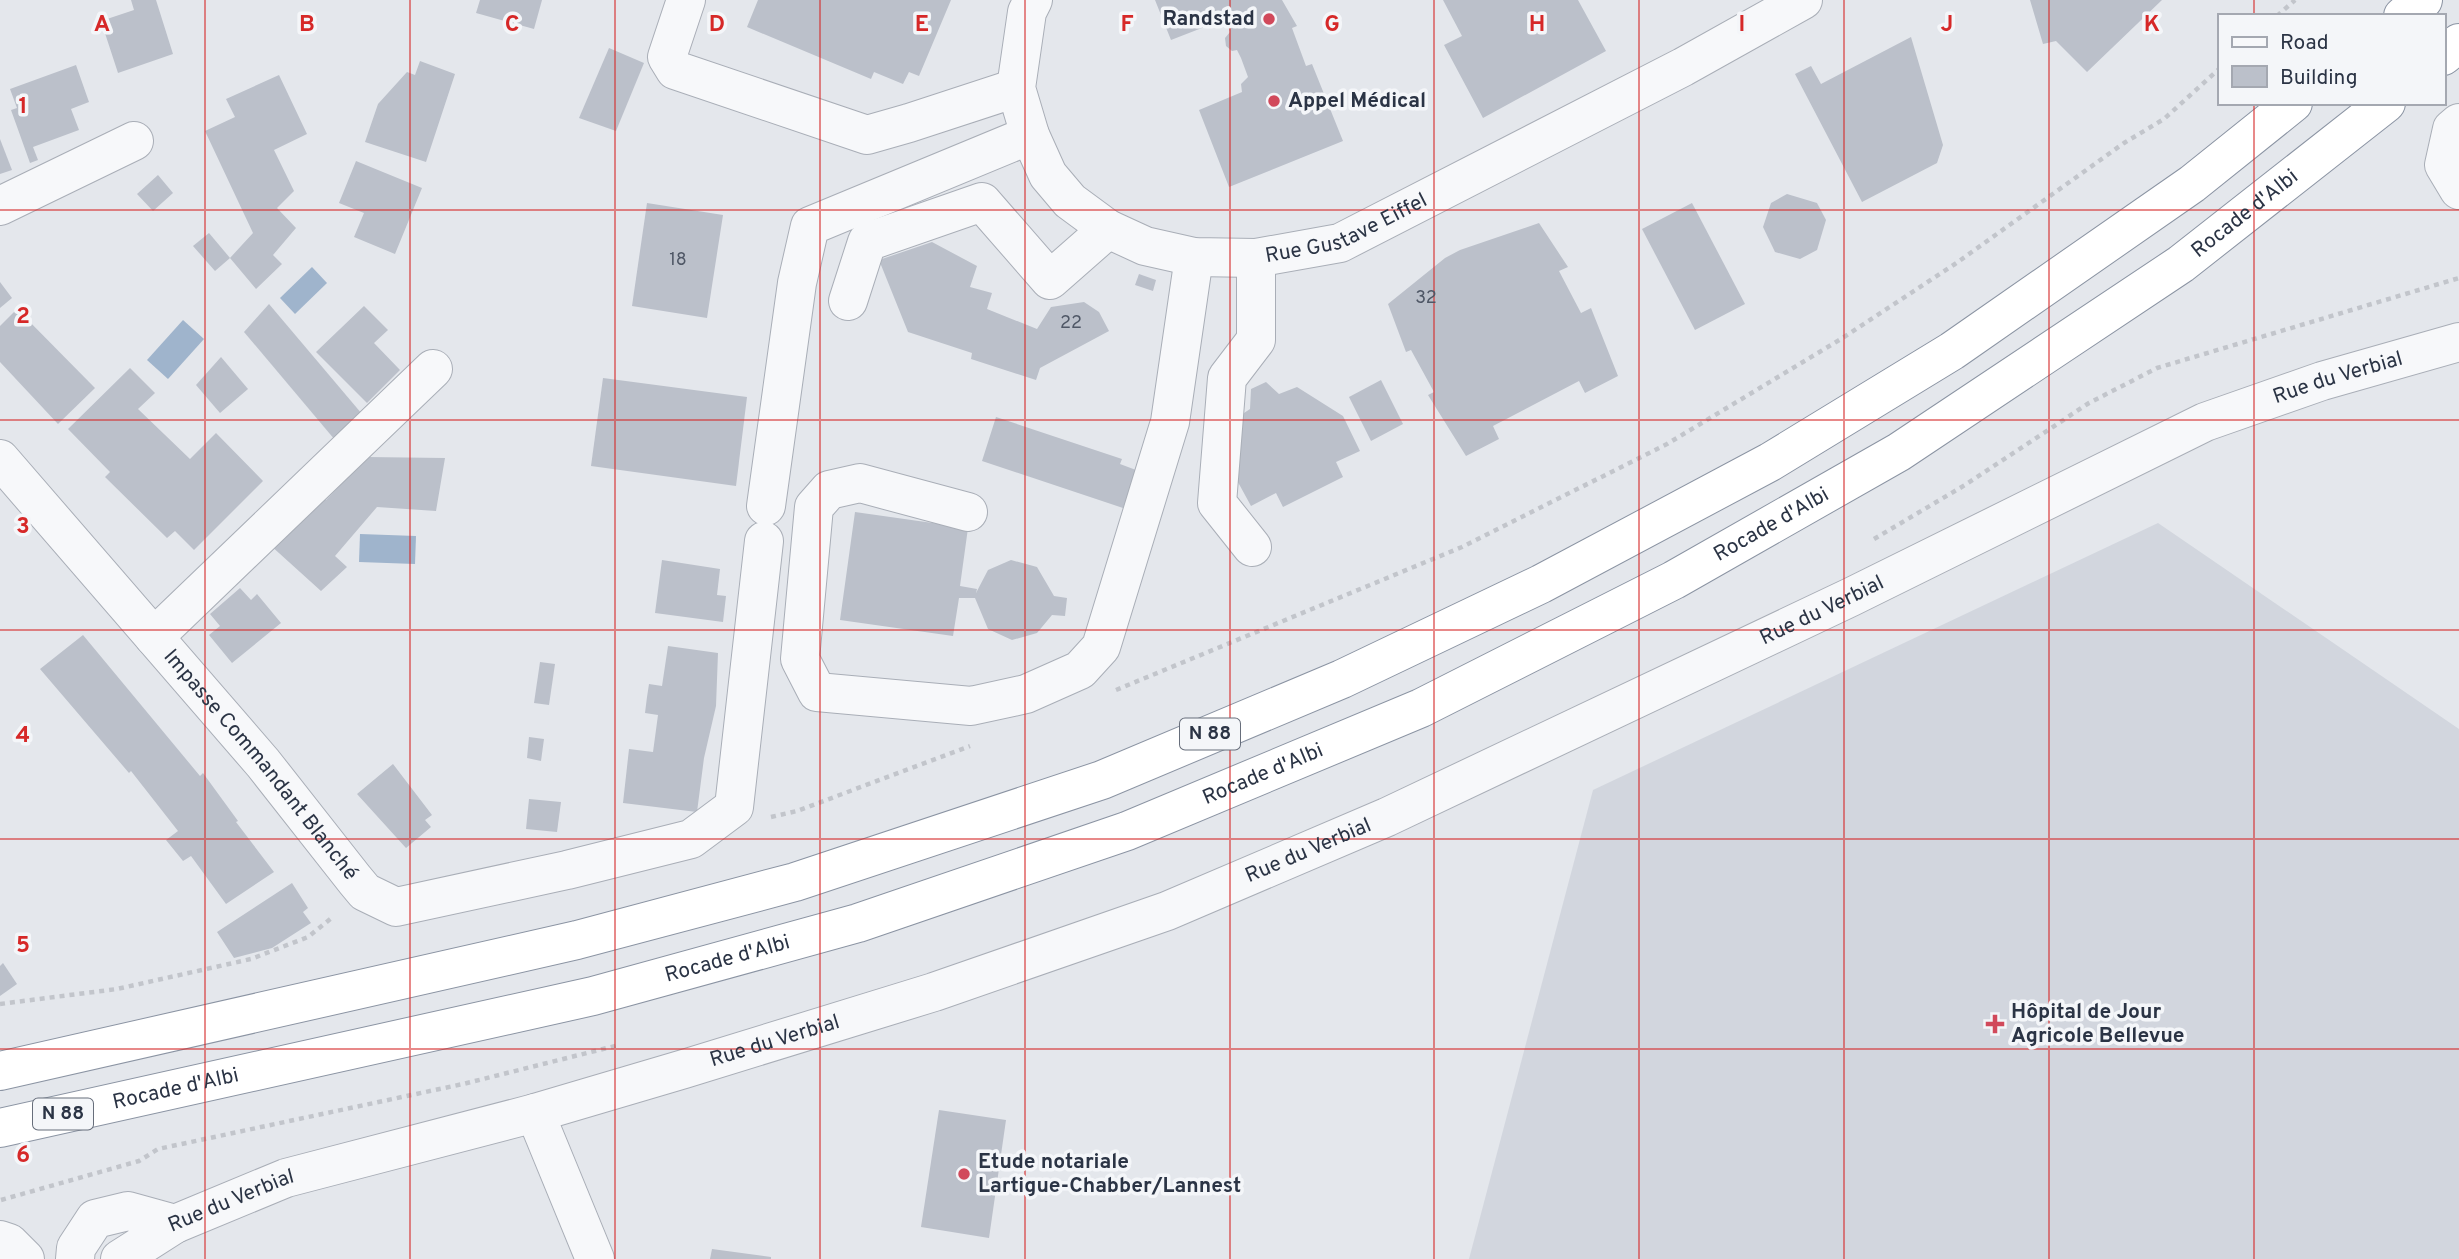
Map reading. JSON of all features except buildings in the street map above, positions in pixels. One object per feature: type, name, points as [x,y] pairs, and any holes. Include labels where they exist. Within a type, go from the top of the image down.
[{"type":"highway","points":[[2406,14],[2423,0]]},
{"type":"highway","points":[[2445,54],[2459,43]]},
{"type":"highway","name":"N 88","points":[[0,1071],[577,940],[795,882],[1102,780],[1317,690],[1541,584],[1782,455],[1952,351],[2192,184],[2291,105]]},
{"type":"highway","name":"Rocade d'Albi","points":[[0,1128],[593,996],[858,923],[1127,831],[1421,708],[1674,580],[1899,452],[2181,264],[2383,105]]},
{"type":"street","points":[[686,0],[667,57],[674,70],[867,135],[1016,88]]},
{"type":"street","name":"Rue Gustave Eiffel","points":[[1033,0],[1027,12],[1016,88],[1030,135],[1048,175],[1070,201],[1108,229],[1145,246],[1194,257],[1256,258],[1340,243],[1683,67],[1803,0]]},
{"type":"street","points":[[2459,123],[2452,129],[2444,165],[2459,190]]},
{"type":"street","name":"Impasse Commandant Blanché","points":[[0,459],[263,762],[365,892],[396,907],[567,870],[691,839],[734,807],[765,524],[797,283],[810,226],[1030,135]]},
{"type":"street","points":[[0,206],[134,141]]},
{"type":"street","points":[[848,301],[867,242],[982,202],[1050,280],[1108,229]]},
{"type":"street","points":[[968,512],[860,483],[829,490],[814,508],[800,659],[817,692],[971,706],[1026,694],[1069,675],[1080,670],[1101,647],[1170,422],[1194,257]]},
{"type":"street","points":[[1252,547],[1217,503],[1227,378],[1256,341],[1256,258]]},
{"type":"street","name":"Rue du Verbial","points":[[120,1259],[176,1224],[286,1178],[535,1113],[934,992],[1167,911],[1387,817],[1851,597],[2205,422],[2322,382],[2459,341]]},
{"type":"street","points":[[147,630],[433,369]]},
{"type":"street","points":[[147,630],[187,571]]},
{"type":"street","points":[[535,1113],[594,1259]]},
{"type":"street","points":[[75,1259],[76,1248],[95,1219],[128,1211],[176,1224]]},
{"type":"street","points":[[0,1240],[9,1242],[25,1259]]},
{"type":"path","points":[[2279,14],[2295,0]]},
{"type":"path","points":[[1104,695],[1462,547],[1667,444],[1841,339],[1955,264],[2124,143],[2164,119],[2218,70]]},
{"type":"path","points":[[764,819],[797,811],[979,743]]},
{"type":"path","points":[[0,1004],[117,989],[251,959],[308,937],[365,892]]},
{"type":"shaded area","name":"Hôpital de Jour Agricole Bellevue","points":[[2158,523],[2459,729],[2459,1259],[1469,1259],[1593,790]]},
{"type":"water","points":[[312,267],[327,283],[295,314],[280,298]]},
{"type":"water","points":[[183,320],[204,339],[168,379],[147,360]]},
{"type":"water","points":[[360,534],[416,536],[415,564],[359,562]]},
{"type":"place","name":"Randstad","points":[[1269,19]]},
{"type":"place","name":"Appel Médical","points":[[1274,101]]},
{"type":"place","name":"Hôpital de Jour Agricole Bellevue","points":[[1995,1024]]},
{"type":"place","name":"Etude notariale Lartigue-Chabber/Lannest","points":[[964,1174]]}]
